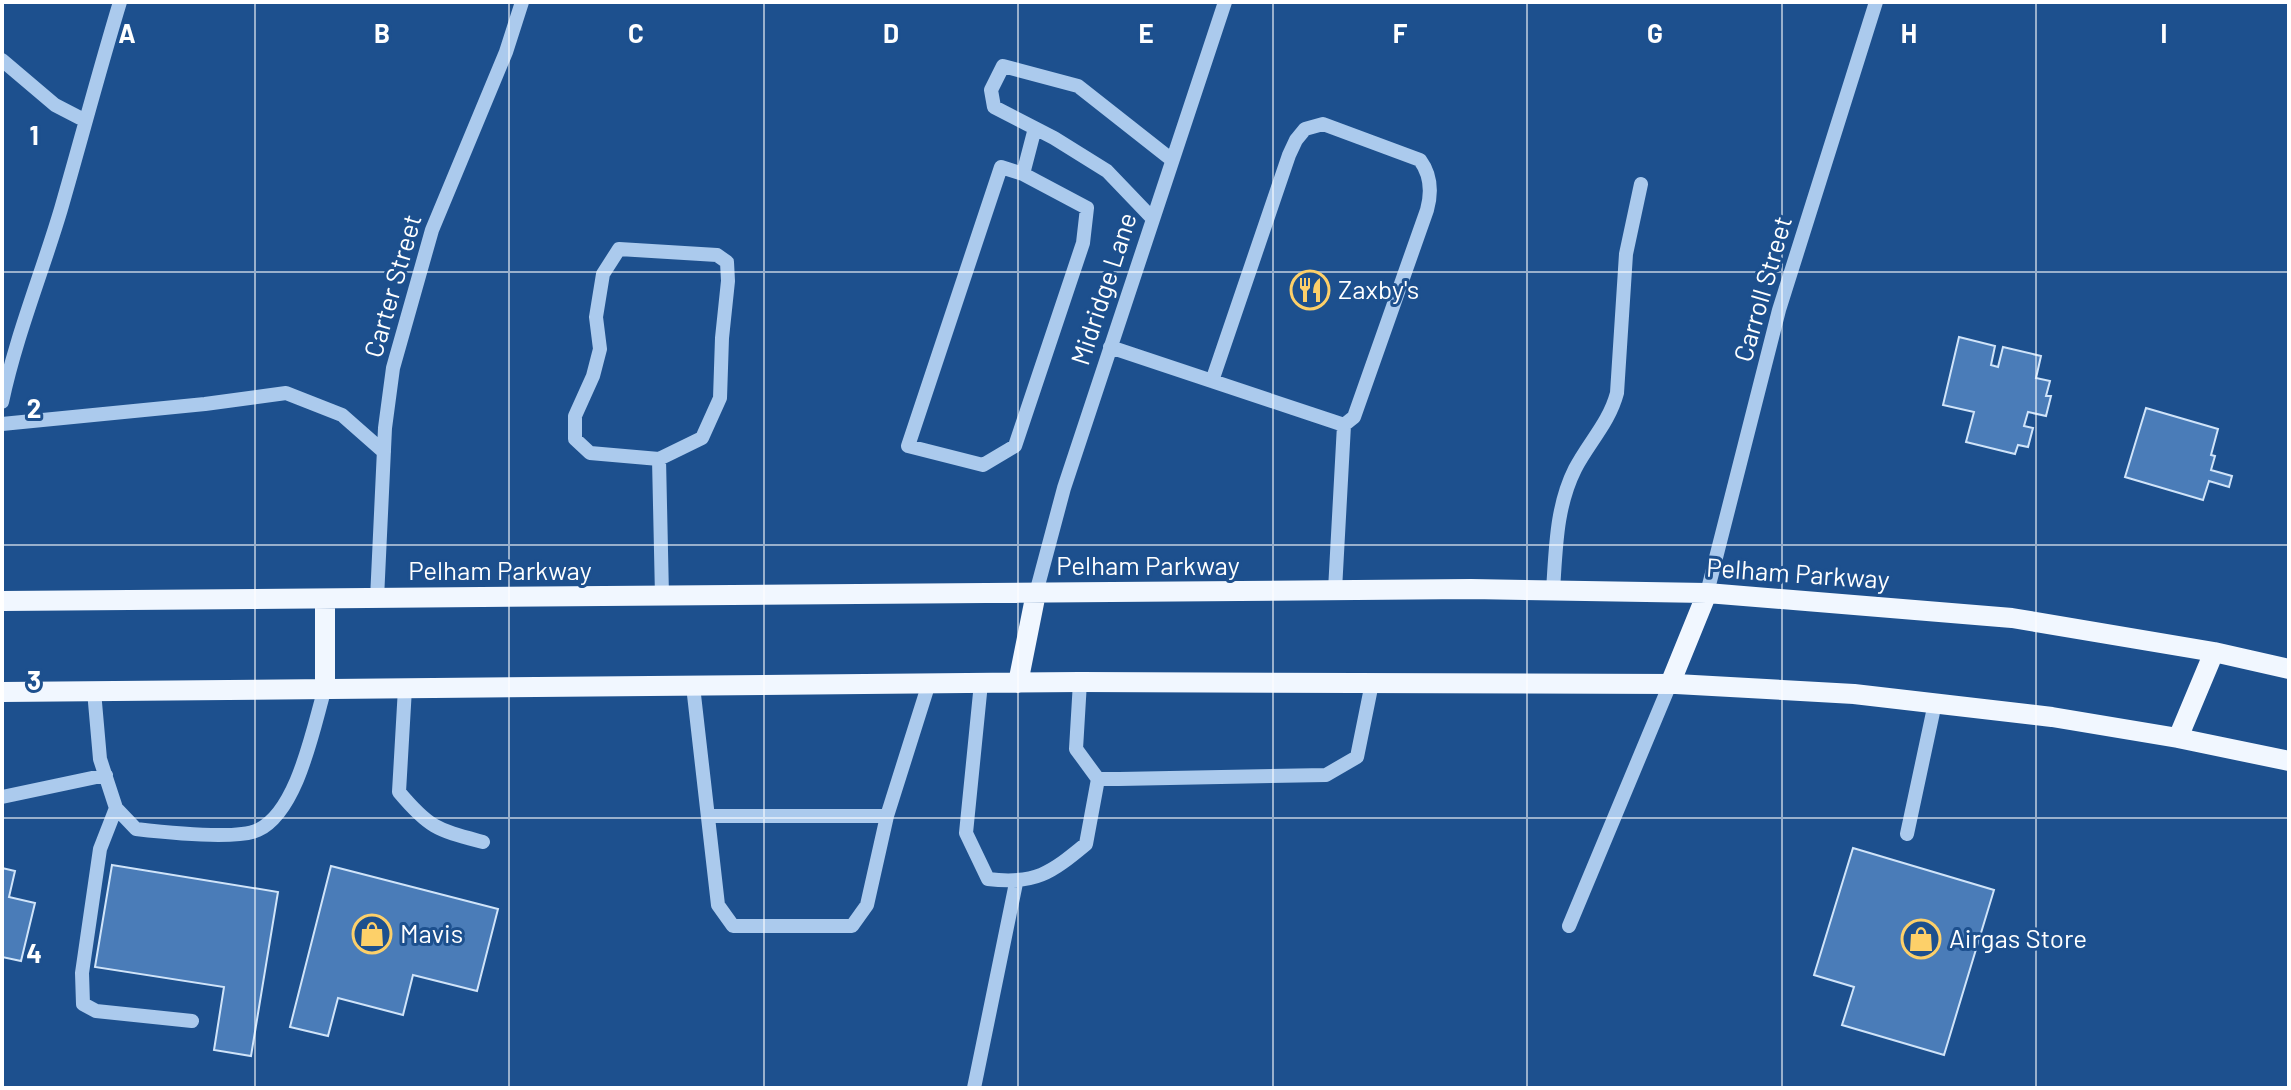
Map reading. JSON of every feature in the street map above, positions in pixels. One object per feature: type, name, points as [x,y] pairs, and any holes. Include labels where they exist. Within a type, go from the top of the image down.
[{"type":"main road","name":"Pelham Parkway","points":[[2,601],[1335,590],[1707,593],[2012,618],[2214,652],[2289,669]]},
{"type":"main road","points":[[1018,683],[1036,593]]},
{"type":"main road","points":[[1670,684],[1707,593]]},
{"type":"main road","points":[[325,599],[325,688]]},
{"type":"main road","points":[[2178,738],[2214,652]]},
{"type":"main road","points":[[2,692],[1080,682],[1670,684],[1781,688],[2052,717],[2289,761]]},
{"type":"street","points":[[2,402],[9,368],[61,209],[120,2]]},
{"type":"street","name":"Carter Street","points":[[377,599],[384,452],[393,368],[427,244],[506,52],[522,2]]},
{"type":"street","name":"Midridge Lane","points":[[1036,593],[1064,488],[1225,2]]},
{"type":"street","name":"Carroll Street","points":[[1707,593],[1779,310],[1876,2]]},
{"type":"street","points":[[2,60],[55,105],[84,120]]},
{"type":"street","points":[[1153,219],[1107,171],[994,107],[991,90],[1003,66],[1078,86],[1172,160]]},
{"type":"street","points":[[1212,381],[1289,155],[1305,129],[1323,124],[1420,160],[1427,170],[1429,201],[1354,417],[1344,425],[1335,590]]},
{"type":"street","points":[[1023,174],[1035,128]]},
{"type":"street","points":[[1001,167],[1023,174],[1087,208],[1083,243],[1015,446],[983,465],[908,446],[1001,167]]},
{"type":"street","points":[[1553,590],[1558,513],[1574,472],[1611,413],[1617,393],[1626,254],[1641,184]]},
{"type":"street","points":[[619,249],[717,255],[727,262],[720,398],[702,438],[659,459],[590,453],[575,439],[575,416],[593,376],[600,349],[596,317],[603,274],[619,249]]},
{"type":"street","points":[[1110,347],[1344,425]]},
{"type":"street","points":[[2,424],[286,393],[342,415],[384,452]]},
{"type":"street","points":[[659,459],[662,596]]},
{"type":"street","points":[[981,683],[966,833],[988,879],[1016,883],[1054,871],[1086,844],[1098,779],[1076,749],[1080,682]]},
{"type":"street","points":[[693,686],[718,905],[733,926],[852,926],[867,905],[887,816],[929,683]]},
{"type":"street","points":[[1098,779],[1326,775],[1357,757],[1372,683]]},
{"type":"street","points":[[1569,926],[1670,684]]},
{"type":"street","points":[[94,691],[100,759],[116,808],[136,829],[188,835],[256,832],[277,818],[300,771],[325,688]]},
{"type":"street","points":[[405,688],[399,792],[420,817],[441,831],[483,842]]},
{"type":"street","points":[[1907,834],[1935,703]]},
{"type":"street","points":[[2,797],[106,775]]},
{"type":"street","points":[[116,808],[100,849],[82,973],[83,1004],[96,1011],[192,1021]]},
{"type":"street","points":[[709,816],[887,816]]},
{"type":"street","points":[[974,1088],[1016,883]]},
{"type":"building","points":[[1959,337],[1995,346],[1991,365],[1998,367],[2003,347],[2041,356],[2036,378],[2050,381],[2046,396],[2051,396],[2046,416],[2028,412],[2024,426],[2033,428],[2028,447],[2018,445],[2015,454],[1966,442],[1974,412],[1943,405]]},
{"type":"building","points":[[2146,408],[2218,429],[2211,455],[2215,456],[2211,470],[2232,476],[2229,487],[2209,481],[2203,500],[2125,477]]},
{"type":"building","points":[[1853,848],[1994,890],[1944,1055],[1842,1025],[1854,987],[1814,975]]},
{"type":"building","points":[[112,865],[278,892],[251,1056],[214,1050],[224,987],[95,967]]},
{"type":"building","points":[[331,866],[498,909],[477,991],[413,975],[403,1015],[338,998],[328,1036],[290,1027]]},
{"type":"building","points":[[2,868],[15,871],[9,897],[35,903],[21,961],[2,957]]},
{"type":"place","name":"Zaxby's","points":[[1310,290]]},
{"type":"place","name":"Mavis","points":[[372,934]]},
{"type":"place","name":"Airgas Store","points":[[1921,939]]}]
